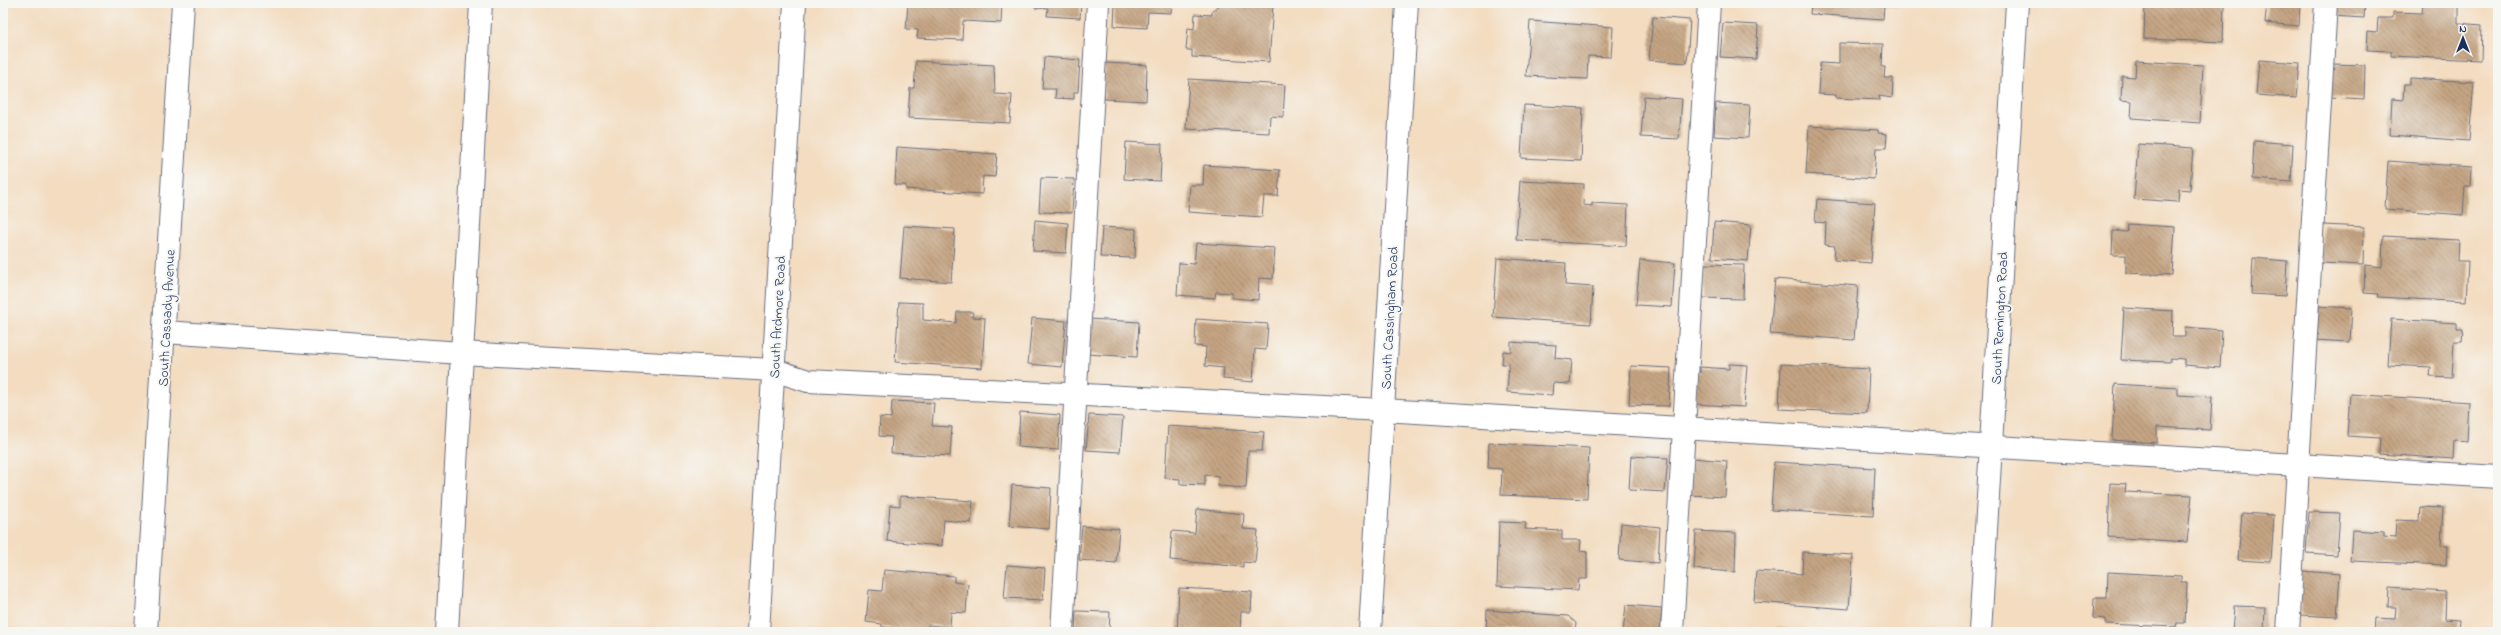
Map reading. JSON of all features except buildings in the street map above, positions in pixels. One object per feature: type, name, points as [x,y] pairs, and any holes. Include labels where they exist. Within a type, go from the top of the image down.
[{"type":"street","name":"South Cassady Avenue","points":[[146,632],[165,332],[183,3]]},
{"type":"street","points":[[446,632],[481,3]]},
{"type":"street","name":"South Ardmore Road","points":[[758,632],[795,3]]},
{"type":"street","points":[[1062,632],[1098,3]]},
{"type":"street","name":"South Cassingham Road","points":[[1370,632],[1407,3]]},
{"type":"street","points":[[1672,632],[1709,3]]},
{"type":"street","name":"South Remington Road","points":[[1980,632],[2017,3]]},
{"type":"street","points":[[2288,632],[2326,3]]},
{"type":"street","points":[[165,332],[461,353],[774,370],[808,381],[1076,396],[1383,410],[2498,477]]}]
